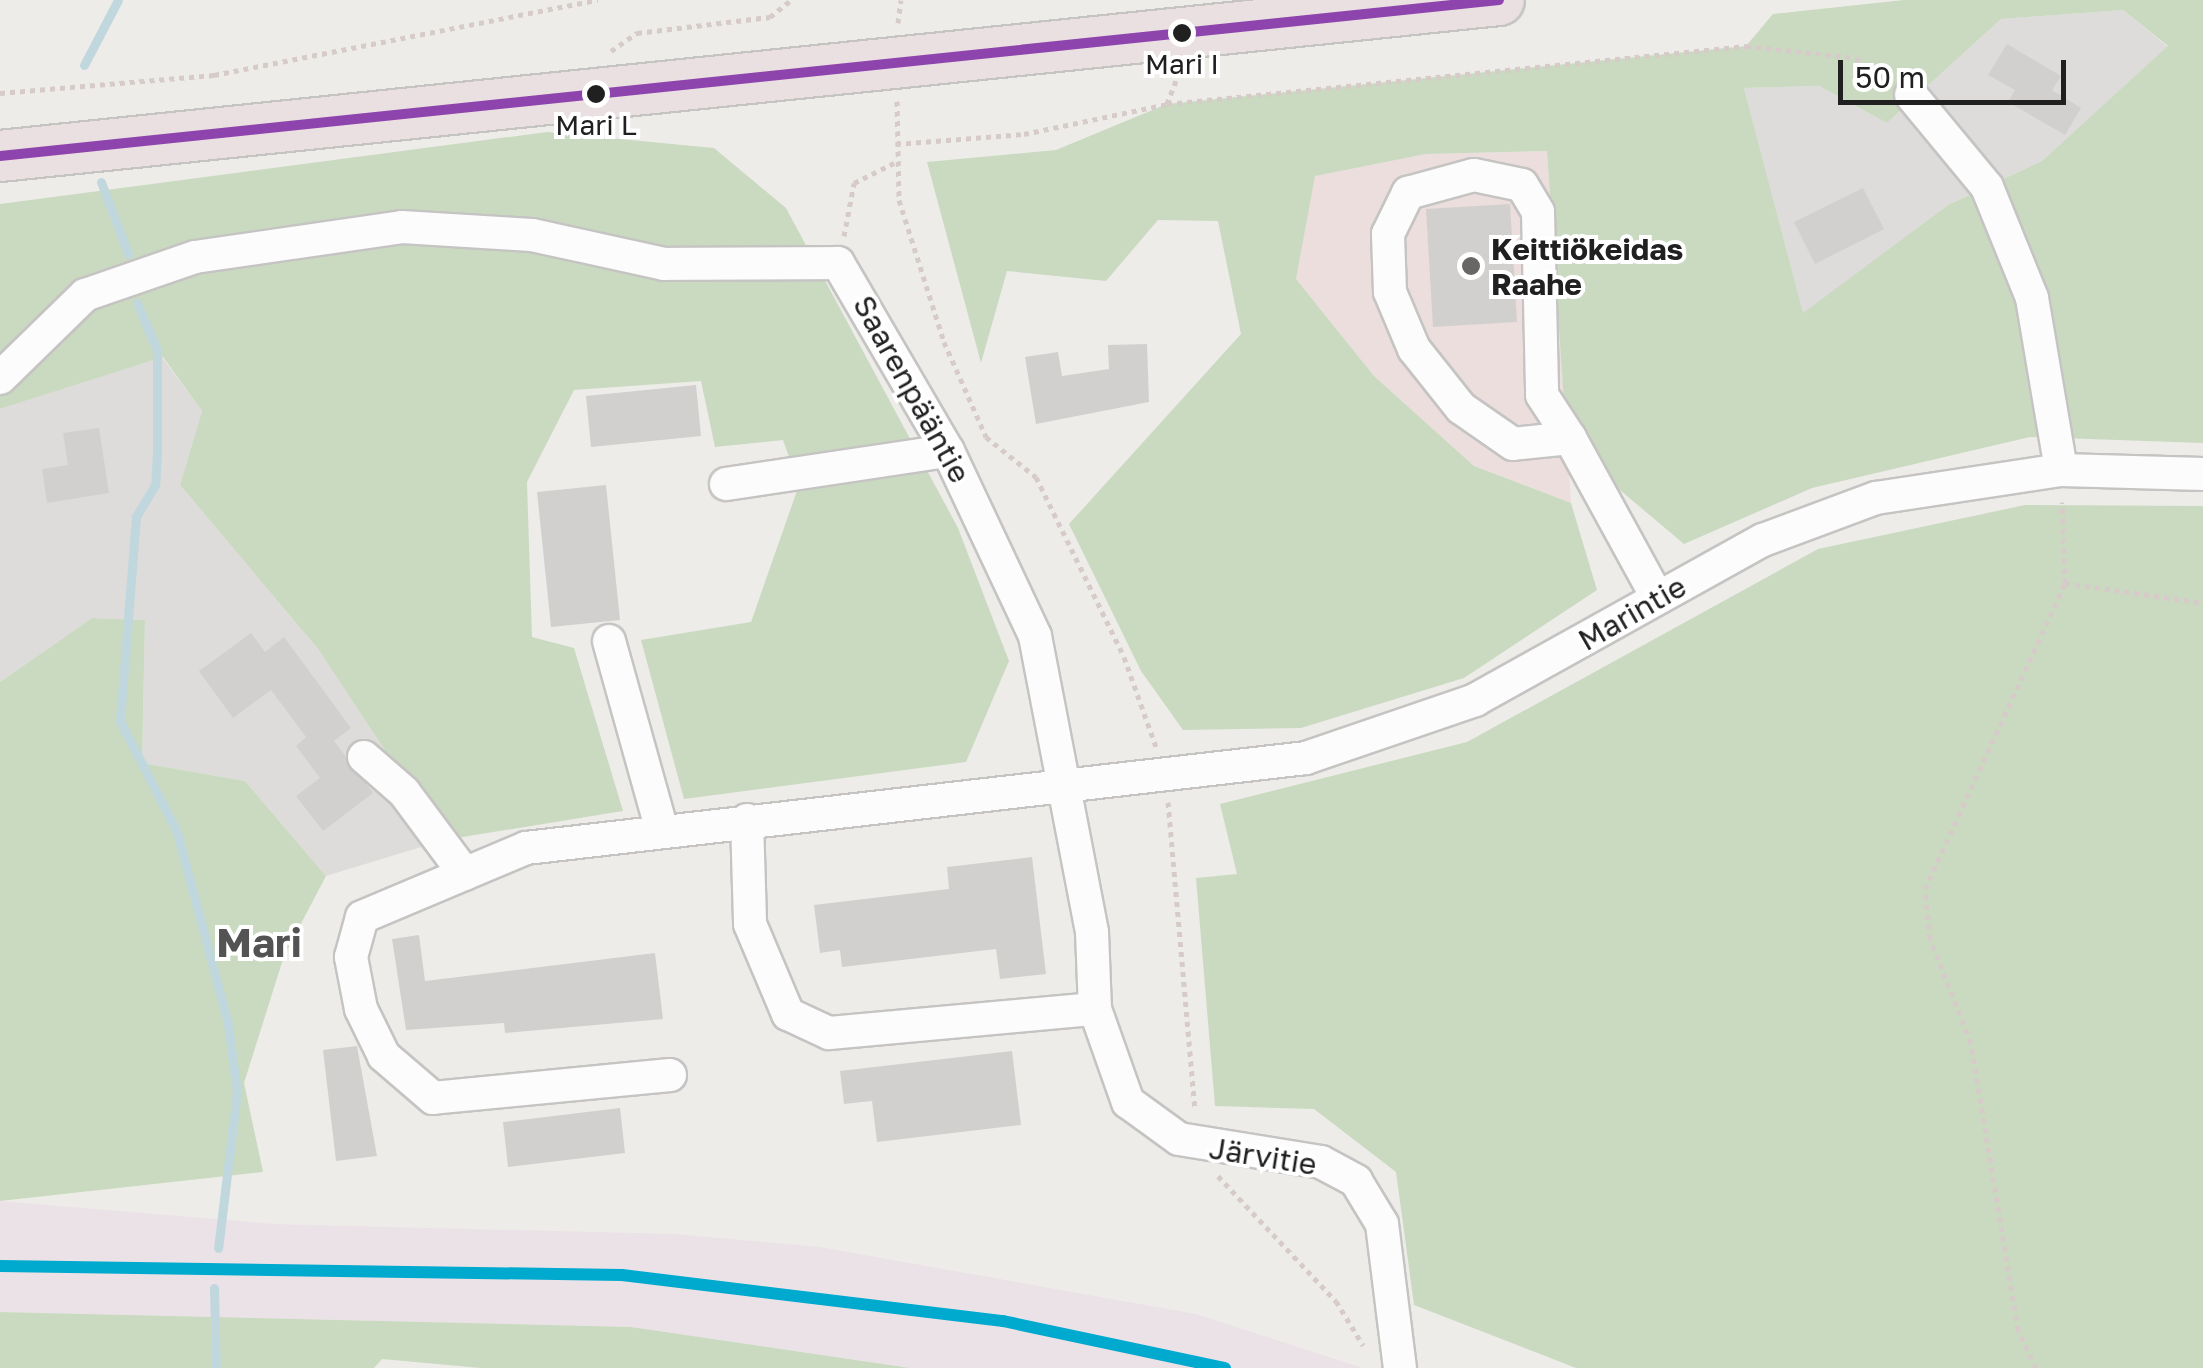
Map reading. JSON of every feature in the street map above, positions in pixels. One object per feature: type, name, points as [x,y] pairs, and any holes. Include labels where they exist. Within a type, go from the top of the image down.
[{"type":"highway","points":[[0,156],[1499,0]]},
{"type":"street","points":[[1911,95],[1987,187],[2032,298],[2060,470]]},
{"type":"street","points":[[1570,438],[1513,444],[1461,408],[1414,349],[1390,292],[1388,234],[1408,193],[1474,175],[1522,186],[1538,212],[1542,395],[1570,438],[1657,597]]},
{"type":"street","name":"Saarenpääntie","points":[[0,378],[85,295],[195,257],[402,227],[532,235],[664,264],[838,263],[948,451],[1035,636],[1066,786]]},
{"type":"street","points":[[726,484],[948,451]]},
{"type":"street","name":"Marintie","points":[[670,1075],[433,1098],[384,1056],[361,1009],[351,957],[362,917],[526,848],[1306,758],[1388,736],[1475,700],[1763,540],[1876,498],[2060,470],[2203,474]]},
{"type":"street","points":[[609,641],[662,831]]},
{"type":"street","points":[[364,757],[404,792],[465,874]]},
{"type":"street","name":"Järvitie","points":[[1066,786],[1095,1009],[1128,1102],[1208,1149],[1298,1157],[1356,1180],[1382,1224],[1400,1368]]},
{"type":"street","points":[[747,820],[750,924],[788,1014],[830,1033],[1095,1009]]},
{"type":"path","points":[[0,93],[214,75],[598,0]]},
{"type":"path","points":[[603,53],[637,33],[770,16],[791,0]]},
{"type":"path","points":[[898,26],[900,0]]},
{"type":"path","points":[[895,144],[1024,134],[1166,104],[1746,46],[1856,58],[1911,95]]},
{"type":"path","points":[[1166,104],[1174,76],[1186,70]]},
{"type":"path","points":[[897,83],[896,162],[914,261],[986,437],[1036,477],[1124,656],[1163,777],[1178,856],[1184,1048],[1208,1149],[1226,1189],[1336,1301],[1366,1350]]},
{"type":"path","points":[[838,263],[854,184],[896,162]]},
{"type":"path","points":[[2036,1368],[2018,1330],[1971,1043],[1930,939],[1926,888],[2065,583],[2060,470]]},
{"type":"path","points":[[2065,583],[2203,603]]},
{"type":"shaded area","points":[[2123,10],[2168,47],[2042,161],[1948,205],[1803,314],[1744,88],[1819,86],[1887,123],[2001,19]]},
{"type":"shaded area","points":[[1547,151],[1571,503],[1474,466],[1374,376],[1296,279],[1314,176],[1426,154]]},
{"type":"shaded area","points":[[162,357],[202,411],[180,485],[318,649],[444,840],[326,876],[245,781],[142,763],[145,620],[92,618],[0,682],[0,409]]},
{"type":"shaded area","points":[[0,1201],[274,1224],[674,1234],[820,1247],[1196,1314],[1363,1368],[910,1368],[631,1327],[0,1312]]},
{"type":"green space","points":[[1904,0],[2203,0],[2203,443],[2030,437],[1812,488],[1684,544],[1602,475],[1564,403],[1547,151],[1426,154],[1315,176],[1296,279],[1374,376],[1474,466],[1571,503],[1597,590],[1464,678],[1301,728],[1183,730],[1141,671],[1069,524],[1241,334],[1218,221],[1158,220],[1106,281],[1007,271],[981,363],[927,162],[1056,150],[1167,104],[1746,46],[1773,14]],"holes":[[[2123,10],[2168,46],[2042,161],[1948,205],[1803,313],[1744,88],[1819,86],[1887,123],[2001,19]]]},
{"type":"green space","points":[[547,132],[714,148],[786,208],[958,528],[1009,661],[966,762],[684,799],[641,640],[751,622],[799,485],[783,440],[715,447],[701,381],[574,390],[527,482],[532,637],[574,648],[623,811],[444,840],[318,649],[180,485],[202,411],[163,357],[0,409],[0,204]]},
{"type":"green space","points":[[2025,505],[2203,506],[2203,1368],[1576,1368],[1414,1305],[1396,1172],[1314,1109],[1215,1106],[1196,878],[1237,874],[1220,804],[1467,742],[1818,549]]},
{"type":"green space","points":[[92,618],[145,620],[142,763],[245,781],[326,876],[284,956],[244,1083],[263,1172],[0,1201],[0,682]]},
{"type":"green space","points":[[0,1312],[631,1327],[910,1368],[481,1368],[382,1359],[374,1368],[0,1368]]},
{"type":"building","points":[[2007,44],[2061,76],[2052,90],[2081,108],[2065,135],[2008,102],[2015,90],[1988,75]]},
{"type":"building","points":[[1863,188],[1884,229],[1815,264],[1794,222]]},
{"type":"building","name":"Keittiökeidas Raahe","points":[[1510,204],[1517,322],[1433,327],[1426,209]]},
{"type":"building","points":[[1147,344],[1149,402],[1036,424],[1025,357],[1058,352],[1062,376],[1109,369],[1108,345]]},
{"type":"building","points":[[696,385],[701,436],[591,447],[586,396]]},
{"type":"building","points":[[99,428],[109,493],[47,503],[42,469],[68,465],[63,433]]},
{"type":"building","points":[[606,485],[620,620],[551,627],[537,492]]},
{"type":"building","points":[[251,633],[265,652],[284,637],[351,728],[334,741],[373,793],[323,831],[296,796],[320,778],[296,746],[306,737],[271,690],[233,718],[199,671]]},
{"type":"building","points":[[1032,857],[1046,974],[1000,979],[996,949],[842,967],[840,950],[820,953],[814,905],[949,889],[947,867]]},
{"type":"building","points":[[419,935],[425,981],[655,953],[663,1019],[505,1033],[504,1023],[406,1030],[392,939]]},
{"type":"building","points":[[357,1046],[377,1156],[336,1161],[323,1050]]},
{"type":"building","points":[[1012,1051],[1021,1125],[877,1142],[872,1101],[844,1104],[840,1071]]},
{"type":"building","points":[[620,1108],[625,1153],[508,1167],[503,1122]]},
{"type":"waterway","points":[[84,65],[118,0]]},
{"type":"waterway","points":[[101,182],[128,254]]},
{"type":"waterway","points":[[137,303],[157,350],[157,452],[155,485],[136,517],[120,721],[177,832],[228,1024],[237,1092],[218,1248]]},
{"type":"waterway","points":[[214,1288],[216,1368]]},
{"type":"transit line","points":[[0,156],[1499,0]]},
{"type":"transit line","points":[[0,1266],[622,1275],[1003,1321],[1225,1368]]},
{"type":"place","name":"Mari I","points":[[1182,33]]},
{"type":"place","name":"Mari L","points":[[596,94]]},
{"type":"place","name":"Keittiökeidas Raahe","points":[[1471,266]]},
{"type":"district","name":"Mari","points":[[259,942]]}]
